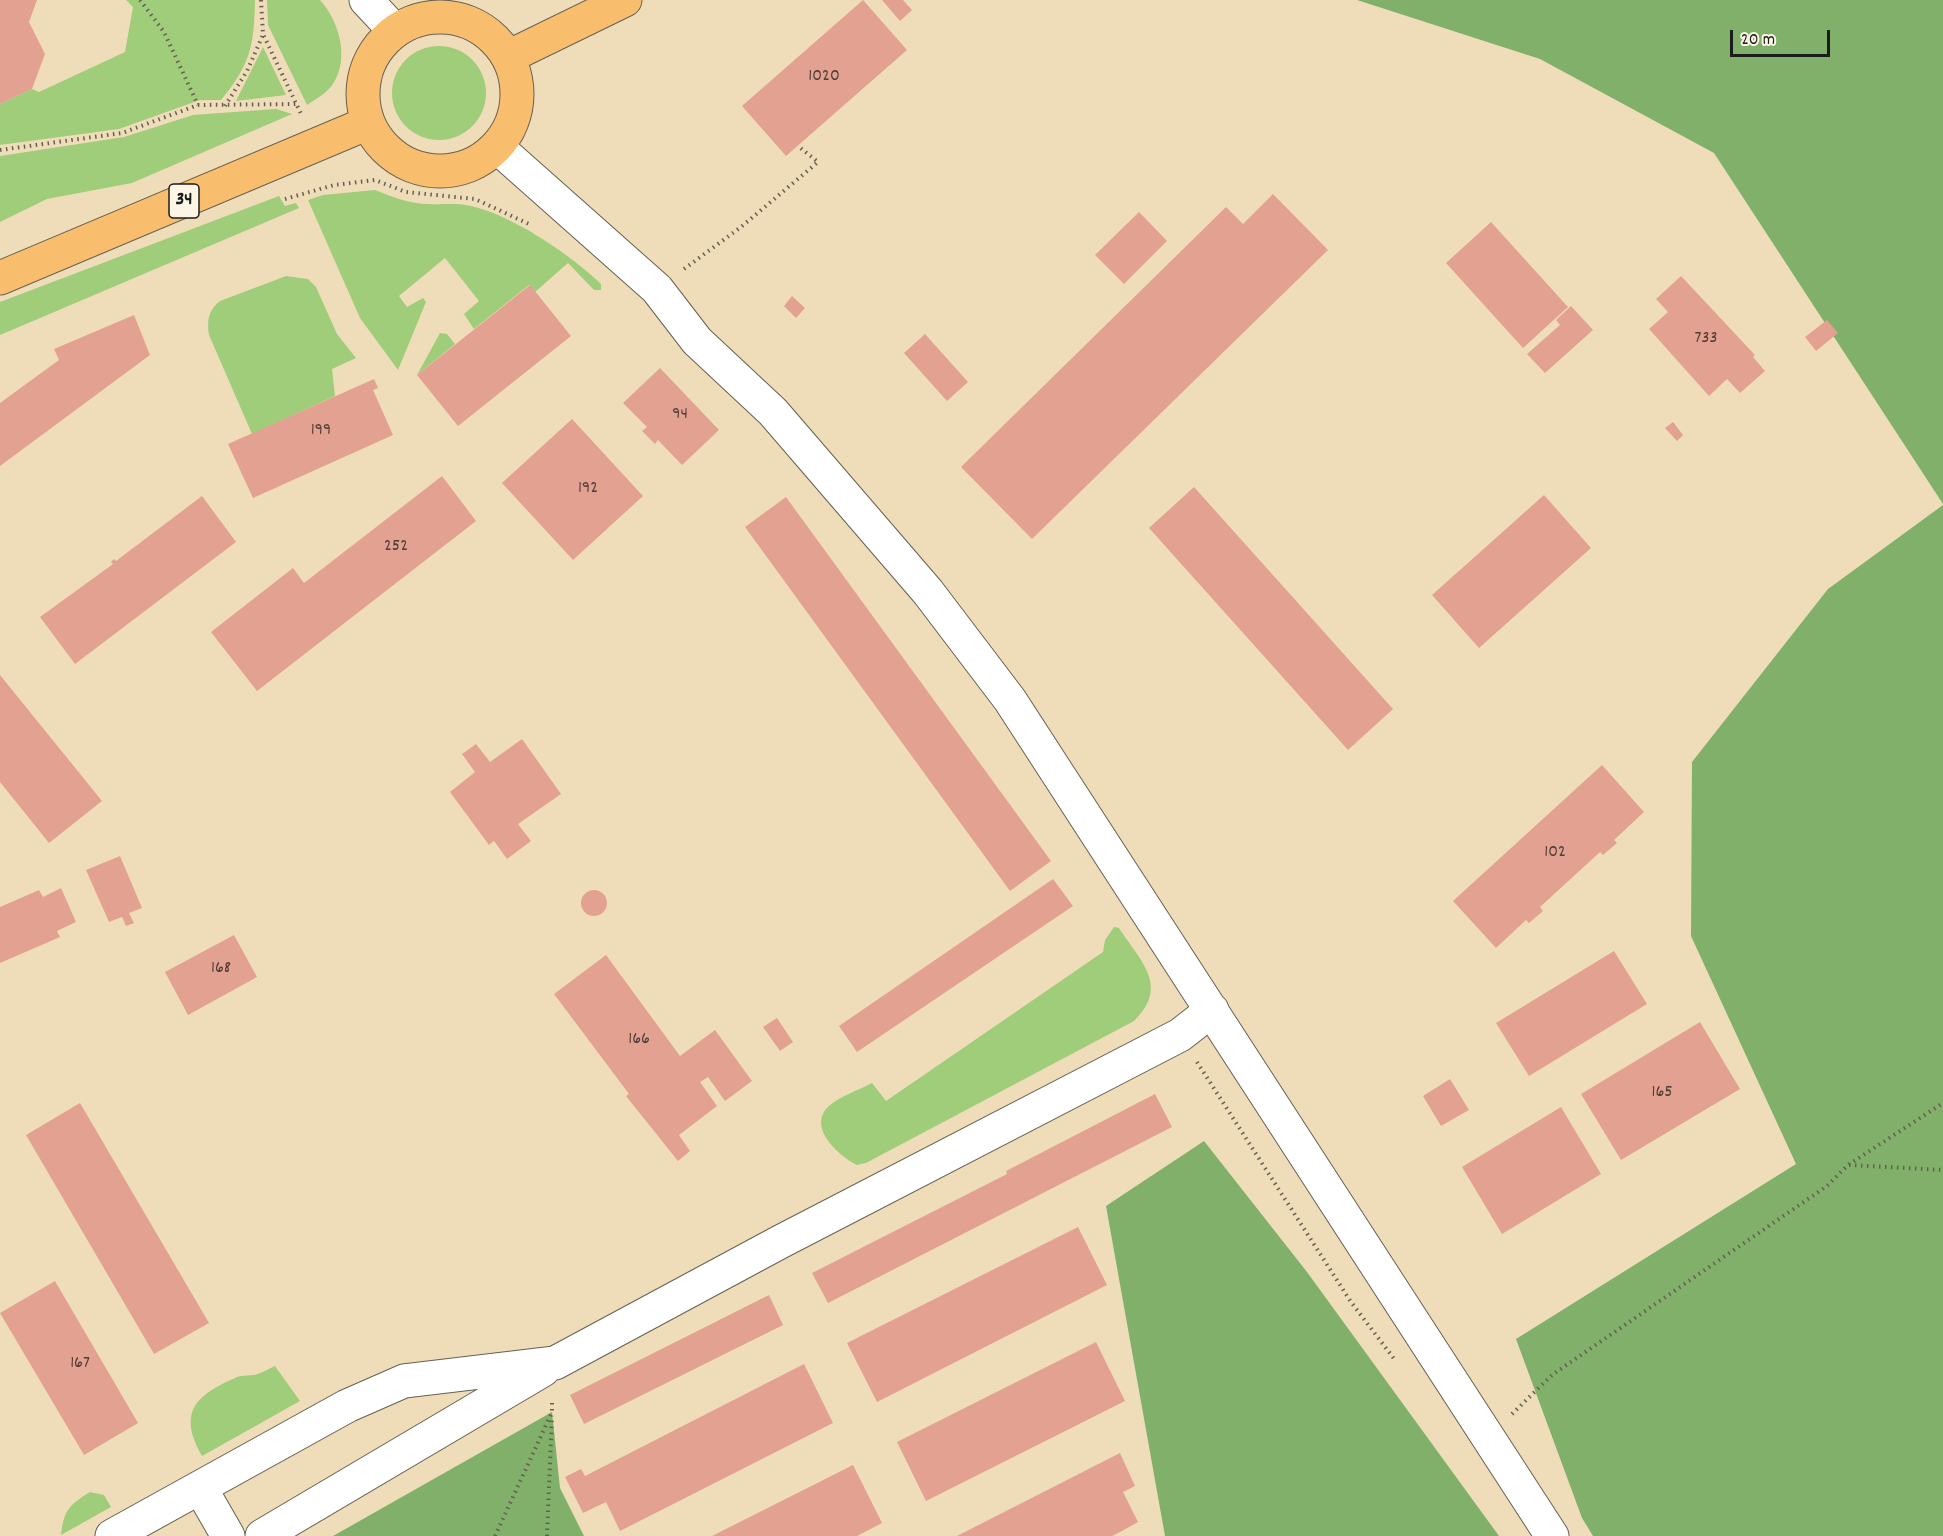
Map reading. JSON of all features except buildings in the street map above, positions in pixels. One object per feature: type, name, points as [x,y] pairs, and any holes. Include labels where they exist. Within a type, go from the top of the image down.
[{"type":"main road","points":[[508,57],[625,0]]},
{"type":"main road","points":[[435,17],[457,19],[477,27],[495,40],[508,57],[515,75],[517,94],[515,113],[508,131],[496,147],[480,161],[459,170],[437,172],[415,168],[395,158],[379,143],[368,123],[362,98],[365,72],[377,49],[395,31],[414,21],[435,17]]},
{"type":"main road","name":"34","points":[[0,278],[368,123]]},
{"type":"street","points":[[366,0],[395,31]]},
{"type":"street","points":[[496,147],[657,289],[697,341],[772,412],[928,592],[1010,700],[1552,1536]]},
{"type":"street","points":[[262,1536],[555,1364],[770,1248],[1180,1035],[1212,1010]]},
{"type":"street","points":[[112,1536],[201,1489],[347,1406],[404,1381],[555,1364]]},
{"type":"street","points":[[201,1489],[228,1536]]},
{"type":"path","points":[[140,0],[164,32],[198,105]]},
{"type":"path","points":[[0,150],[122,133],[198,105],[297,104],[263,34],[261,0]]},
{"type":"path","points":[[225,106],[247,71],[263,34]]},
{"type":"path","points":[[657,289],[741,227],[818,162],[798,146]]},
{"type":"path","points":[[285,200],[334,185],[375,180],[406,192],[475,199],[531,225]]},
{"type":"path","points":[[1487,1437],[1552,1375],[1827,1186],[1848,1165],[1943,1103]]},
{"type":"path","points":[[1848,1165],[1943,1170]]},
{"type":"path","points":[[547,1536],[555,1364]]},
{"type":"path","points":[[495,1536],[552,1412]]},
{"type":"green space","points":[[126,0],[255,0],[249,53],[239,76],[221,100],[200,100],[119,129],[0,145],[0,104],[32,89],[39,92],[125,52],[133,7]]},
{"type":"green space","points":[[267,0],[320,0],[337,29],[341,52],[338,74],[328,90],[307,105],[268,25]]},
{"type":"green space","points":[[1357,0],[1943,0],[1943,504],[1714,153],[1540,59]]},
{"type":"green space","points":[[439,46],[457,50],[472,60],[482,75],[486,93],[482,111],[472,126],[457,136],[439,140],[421,136],[406,126],[396,111],[392,93],[396,75],[406,60],[421,50]]},
{"type":"green space","points":[[263,47],[286,95],[236,101]]},
{"type":"green space","points":[[276,109],[292,114],[132,183],[47,199],[0,222],[0,156],[124,137],[193,115]]},
{"type":"green space","points":[[375,190],[395,198],[422,204],[466,205],[500,216],[538,236],[573,260],[601,284],[601,290],[594,290],[568,263],[535,292],[529,285],[474,329],[464,314],[479,301],[445,258],[399,296],[407,307],[423,298],[426,302],[398,370],[360,318],[308,200],[323,195]]},
{"type":"green space","points":[[279,196],[285,206],[296,203],[299,208],[0,335],[0,302]]},
{"type":"green space","points":[[286,276],[308,279],[316,287],[337,334],[356,358],[332,369],[335,396],[252,434],[209,335],[209,316],[220,301]]},
{"type":"green space","points":[[440,333],[447,334],[455,344],[417,375]]},
{"type":"green space","points":[[1943,505],[1943,1536],[1593,1536],[1582,1518],[1516,1339],[1796,1164],[1691,936],[1692,762],[1828,589]]},
{"type":"green space","points":[[1114,927],[1119,928],[1143,963],[1151,985],[1150,996],[1145,1008],[1134,1021],[866,1163],[857,1165],[834,1148],[823,1132],[821,1123],[823,1114],[833,1102],[872,1083],[886,1101],[1103,952],[1105,940]]},
{"type":"green space","points":[[1204,1141],[1307,1272],[1499,1536],[1165,1536],[1106,1206]]},
{"type":"green space","points":[[275,1366],[300,1401],[202,1456],[191,1428],[191,1417],[200,1399],[237,1377],[262,1373]]},
{"type":"green space","points":[[552,1412],[560,1488],[584,1536],[333,1536]]},
{"type":"green space","points":[[90,1492],[104,1495],[111,1507],[61,1535],[69,1509]]}]
